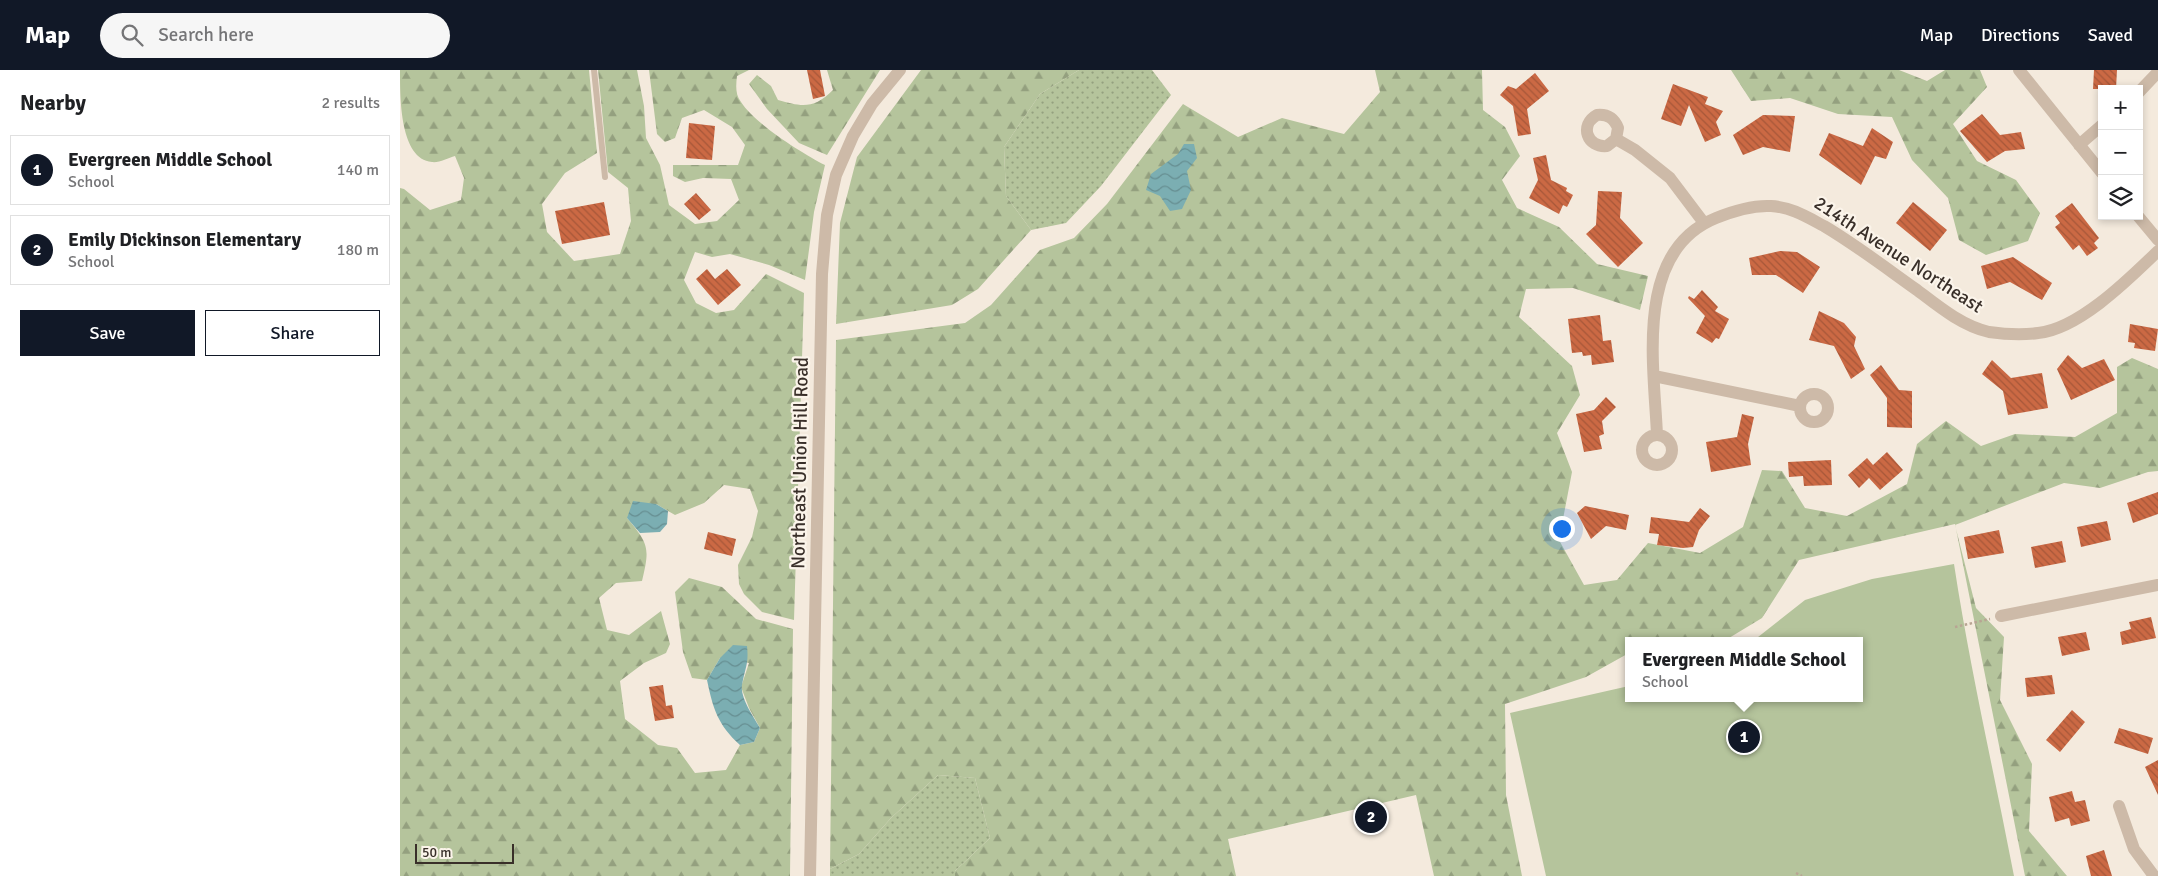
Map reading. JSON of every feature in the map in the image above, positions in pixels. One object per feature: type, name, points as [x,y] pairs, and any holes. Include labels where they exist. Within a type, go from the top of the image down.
[{"type":"street","name":"Northeast Union Hill Road","points":[[810,876],[822,274],[827,215],[836,175],[853,136],[872,104],[900,70]]},
{"type":"street","points":[[2019,70],[2098,168]]},
{"type":"street","points":[[2143,88],[2158,72]]},
{"type":"street","points":[[2079,145],[2098,128]]},
{"type":"street","points":[[1616,139],[1635,150],[1670,178],[1704,223]]},
{"type":"street","name":"214th Avenue Northeast","points":[[1657,435],[1653,312],[1657,290],[1666,266],[1682,240],[1704,223],[1735,210],[1771,206],[1797,211],[1844,238],[1964,322],[1989,332],[2036,333],[2052,331],[2071,323],[2125,282],[2158,251]]},
{"type":"street","points":[[2141,220],[2158,240]]},
{"type":"street","points":[[1654,376],[1800,406]]},
{"type":"street","points":[[2001,616],[2158,585]]},
{"type":"street","points":[[2119,806],[2134,849],[2154,876]]},
{"type":"lane","points":[[594,70],[605,177]]},
{"type":"path","points":[[1955,627],[2001,616]]},
{"type":"path","points":[[1796,873],[1802,876]]},
{"type":"green space","points":[[400,70],[589,70],[597,153],[565,173],[542,204],[547,232],[574,261],[620,254],[631,221],[628,188],[608,172],[598,70],[637,70],[644,106],[646,138],[660,165],[669,205],[695,224],[717,221],[739,200],[731,179],[703,178],[685,182],[673,176],[673,165],[738,165],[745,145],[732,127],[704,110],[682,118],[675,138],[665,142],[657,134],[649,70],[749,70],[737,76],[736,86],[739,99],[748,111],[780,137],[825,165],[814,212],[805,280],[769,265],[730,254],[712,257],[695,252],[684,280],[696,303],[716,313],[734,310],[766,274],[804,293],[794,620],[762,612],[744,594],[739,584],[738,565],[752,537],[758,511],[750,489],[724,485],[704,503],[675,515],[656,504],[627,518],[640,534],[646,547],[647,553],[642,581],[616,583],[599,598],[607,630],[629,635],[661,611],[670,644],[666,653],[644,663],[620,681],[625,719],[658,745],[677,748],[695,773],[726,770],[740,745],[754,742],[760,728],[749,708],[741,687],[749,663],[720,658],[707,680],[692,678],[683,652],[675,592],[689,578],[722,587],[756,619],[793,629],[790,876],[400,876],[400,188],[404,189],[430,210],[461,200],[464,178],[455,156],[432,162],[421,158],[414,150],[404,126],[400,96]]},
{"type":"green space","points":[[827,70],[880,70],[827,155],[799,143],[767,109],[749,84],[757,75],[771,86],[778,100],[807,105],[820,101],[833,90]]},
{"type":"green space","points":[[921,70],[1079,70],[1040,94],[1004,147],[1006,196],[1031,230],[978,289],[952,305],[836,324],[840,223],[857,157]]},
{"type":"green space","points":[[1079,70],[1152,70],[1171,95],[1101,186],[1066,223],[1031,230],[1006,196],[1004,147],[1040,94]]},
{"type":"green space","points":[[1375,70],[1482,70],[1483,110],[1505,127],[1520,156],[1502,180],[1517,208],[1559,227],[1597,264],[1648,276],[1640,310],[1573,288],[1526,289],[1519,317],[1572,366],[1580,395],[1557,433],[1572,472],[1559,540],[1584,585],[1617,580],[1648,543],[1700,553],[1743,527],[1762,470],[1782,471],[1805,508],[1847,516],[1907,484],[1917,444],[1946,421],[1981,446],[2015,434],[2075,437],[2117,413],[2117,367],[2132,358],[2158,369],[2158,471],[2148,472],[2100,488],[2064,483],[1955,525],[1799,560],[1762,618],[1731,637],[1625,637],[1625,655],[1586,677],[1505,704],[1506,795],[1522,876],[1434,876],[1416,795],[1228,839],[1236,876],[955,876],[955,871],[990,838],[975,778],[938,775],[891,818],[859,854],[830,869],[836,340],[965,323],[991,305],[1040,250],[1074,238],[1107,204],[1183,104],[1238,137],[1282,118],[1344,134],[1380,92]]},
{"type":"green space","points":[[1731,70],[1899,70],[1927,81],[1945,70],[1980,70],[1987,87],[1953,124],[1977,161],[2016,180],[2040,213],[2028,241],[1986,255],[1959,240],[1948,198],[1912,160],[1892,117],[1838,114],[1790,98],[1751,101]]},
{"type":"green space","points":[[1956,529],[1976,608],[2004,637],[2000,700],[2032,764],[2029,831],[2067,876],[2025,876]]},
{"type":"green space","points":[[1954,564],[2014,876],[1546,876],[1510,713],[1625,687],[1625,702],[1863,702],[1863,637],[1758,637],[1805,600],[1872,579]]},
{"type":"green space","points":[[938,775],[975,778],[990,838],[955,871],[955,876],[830,876],[830,869],[859,854],[891,818]]},
{"type":"water","points":[[1184,144],[1194,144],[1197,158],[1187,171],[1191,190],[1182,209],[1170,211],[1160,196],[1146,190],[1151,174],[1178,154]]},
{"type":"water","points":[[633,501],[656,504],[668,511],[667,524],[660,532],[640,533],[627,518]]},
{"type":"water","points":[[733,645],[747,646],[747,662],[742,690],[748,707],[760,728],[754,742],[740,745],[721,723],[707,680],[720,658]]},
{"type":"building","points":[[807,70],[820,70],[825,96],[813,99]]},
{"type":"building","points":[[2094,70],[2117,70],[2116,85],[2098,85],[2098,89],[2093,89]]},
{"type":"building","points":[[1535,73],[1549,91],[1527,109],[1531,134],[1518,136],[1513,106],[1500,95],[1508,86],[1516,89]]},
{"type":"building","points":[[1673,84],[1708,97],[1705,104],[1723,111],[1716,122],[1721,135],[1705,142],[1689,105],[1681,126],[1661,119]]},
{"type":"building","points":[[1982,114],[2000,135],[2021,132],[2025,149],[2005,151],[1987,162],[1960,131]]},
{"type":"building","points":[[1763,115],[1795,116],[1790,152],[1763,147],[1743,155],[1733,135]]},
{"type":"building","points":[[689,123],[715,126],[712,160],[686,158]]},
{"type":"building","points":[[1872,128],[1893,142],[1886,159],[1875,156],[1861,185],[1819,155],[1829,133],[1863,146]]},
{"type":"building","points":[[1546,155],[1551,180],[1567,188],[1566,191],[1573,195],[1567,207],[1563,205],[1559,214],[1529,198],[1538,180],[1533,158]]},
{"type":"building","points":[[1598,191],[1622,192],[1620,218],[1643,243],[1618,267],[1586,234],[1596,225]]},
{"type":"building","points":[[696,193],[711,210],[699,220],[684,204]]},
{"type":"building","points":[[604,202],[610,235],[562,244],[555,211]]},
{"type":"building","points":[[1913,202],[1947,230],[1930,251],[1896,223]]},
{"type":"building","points":[[2072,203],[2099,238],[2094,243],[2098,248],[2087,256],[2079,245],[2073,250],[2055,227],[2060,223],[2055,216]]},
{"type":"building","points":[[1780,251],[1797,252],[1820,267],[1803,293],[1776,275],[1752,275],[1749,258]]},
{"type":"building","points":[[2013,257],[2052,283],[2042,300],[2010,282],[1987,289],[1981,266]]},
{"type":"building","points":[[707,269],[715,279],[727,269],[741,285],[718,305],[696,279]]},
{"type":"building","points":[[1702,290],[1718,307],[1715,311],[1729,319],[1719,339],[1716,338],[1712,343],[1696,333],[1705,316],[1688,298],[1689,296],[1694,299]]},
{"type":"building","points":[[1819,311],[1844,323],[1856,337],[1854,346],[1865,369],[1851,379],[1834,346],[1809,340]]},
{"type":"building","points":[[1600,315],[1603,341],[1611,340],[1614,362],[1592,365],[1591,355],[1583,356],[1582,352],[1572,353],[1568,319]]},
{"type":"building","points":[[2130,324],[2158,329],[2155,351],[2134,348],[2135,343],[2128,342]]},
{"type":"building","points":[[2068,355],[2082,368],[2104,359],[2115,380],[2071,400],[2057,369]]},
{"type":"building","points":[[1992,360],[2011,378],[2042,373],[2048,408],[2008,415],[2003,391],[1982,374]]},
{"type":"building","points":[[1881,365],[1899,390],[1912,391],[1912,428],[1887,427],[1887,398],[1870,375]]},
{"type":"building","points":[[1606,397],[1616,407],[1602,421],[1604,434],[1599,436],[1602,449],[1584,452],[1576,414],[1594,410]]},
{"type":"building","points":[[1742,414],[1754,417],[1748,444],[1751,465],[1711,472],[1706,442],[1737,437]]},
{"type":"building","points":[[1887,452],[1903,470],[1880,490],[1869,478],[1859,488],[1848,475],[1867,458],[1873,465]]},
{"type":"building","points":[[1831,460],[1832,485],[1804,486],[1803,476],[1789,477],[1788,462]]},
{"type":"building","points":[[2158,492],[2158,514],[2133,523],[2127,503]]},
{"type":"building","points":[[1585,506],[1629,515],[1626,530],[1606,526],[1591,539],[1577,513]]},
{"type":"building","points":[[1700,508],[1710,516],[1699,530],[1693,547],[1683,548],[1657,545],[1659,534],[1649,533],[1651,517],[1689,522]]},
{"type":"building","points":[[2107,521],[2111,540],[2081,547],[2077,527]]},
{"type":"building","points":[[1999,530],[2004,553],[1968,559],[1964,537]]},
{"type":"building","points":[[708,532],[736,539],[732,556],[704,549]]},
{"type":"building","points":[[2062,541],[2066,562],[2035,568],[2031,547]]},
{"type":"building","points":[[2151,617],[2156,638],[2122,645],[2120,632],[2131,629],[2129,622]]},
{"type":"building","points":[[2086,632],[2090,650],[2062,656],[2058,637]]},
{"type":"building","points":[[2052,675],[2055,694],[2027,697],[2025,678]]},
{"type":"building","points":[[663,685],[666,706],[672,705],[674,718],[655,721],[649,687]]},
{"type":"building","points":[[2072,710],[2085,722],[2060,752],[2046,740]]},
{"type":"building","points":[[2119,728],[2153,738],[2148,754],[2114,743]]},
{"type":"building","points":[[2158,760],[2158,795],[2145,767]]},
{"type":"building","points":[[2072,791],[2075,802],[2085,800],[2090,821],[2071,826],[2069,818],[2055,822],[2049,797]]},
{"type":"building","points":[[2104,850],[2112,876],[2091,876],[2086,856]]},
{"type":"place","name":"Evergreen Middle School","points":[[1744,737]]},
{"type":"place","name":"Emily Dickinson Elementary","points":[[1371,817]]}]
